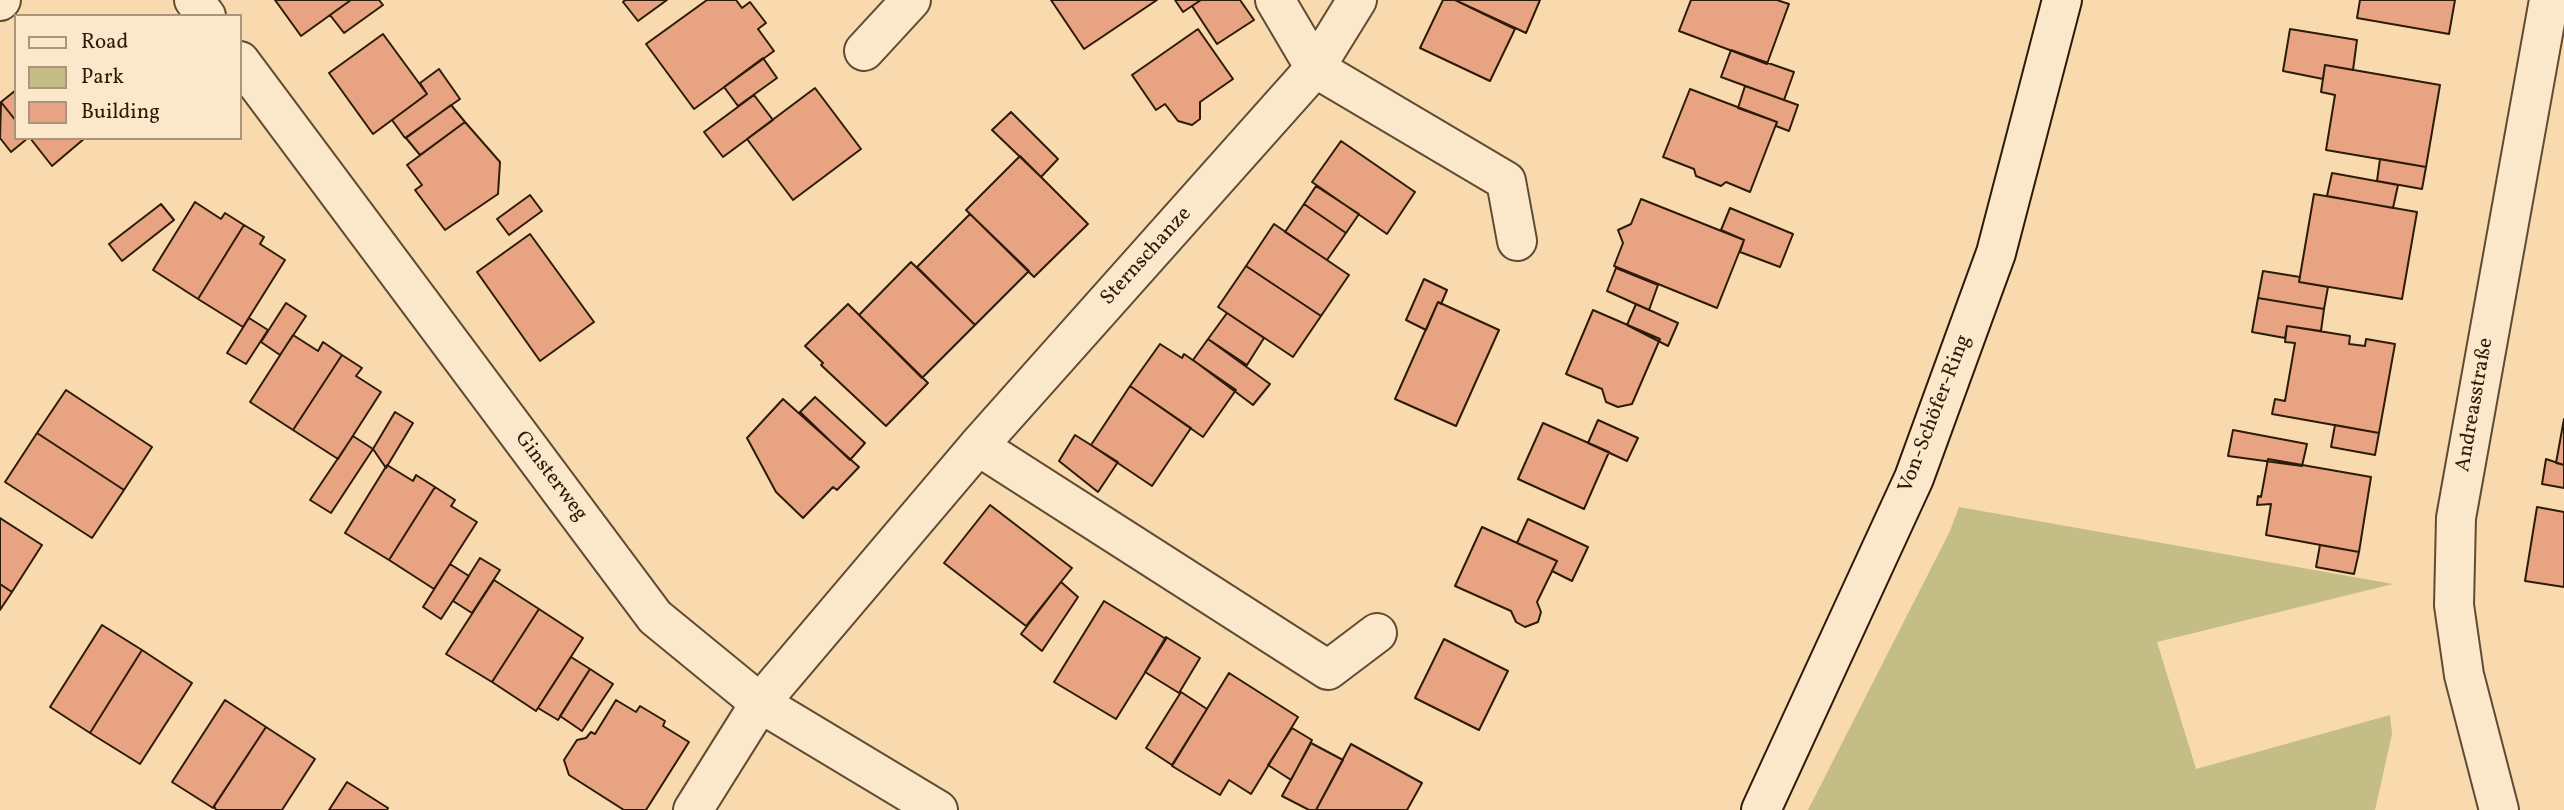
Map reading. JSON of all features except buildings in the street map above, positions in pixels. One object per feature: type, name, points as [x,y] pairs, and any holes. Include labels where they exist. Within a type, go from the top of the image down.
[{"type":"street","points":[[864,51],[911,0]]},
{"type":"street","points":[[1275,0],[1315,68],[1506,181],[1517,241]]},
{"type":"street","name":"Sternschanze","points":[[692,810],[760,703],[978,446],[1315,68],[1357,0]]},
{"type":"street","name":"Von-Schöfer-Ring","points":[[1761,810],[1914,478],[1996,253],[2062,0]]},
{"type":"street","name":"Andreasstraße","points":[[2499,810],[2464,675],[2454,605],[2456,518],[2549,0]]},
{"type":"street","name":"Ginsterweg","points":[[242,64],[654,617],[760,703],[938,810]]},
{"type":"street","points":[[978,446],[1328,670],[1377,633]]},
{"type":"green space","points":[[1959,507],[2393,584],[2157,642],[2196,769],[2390,715],[2392,734],[2375,810],[1808,810],[1950,531]]}]
